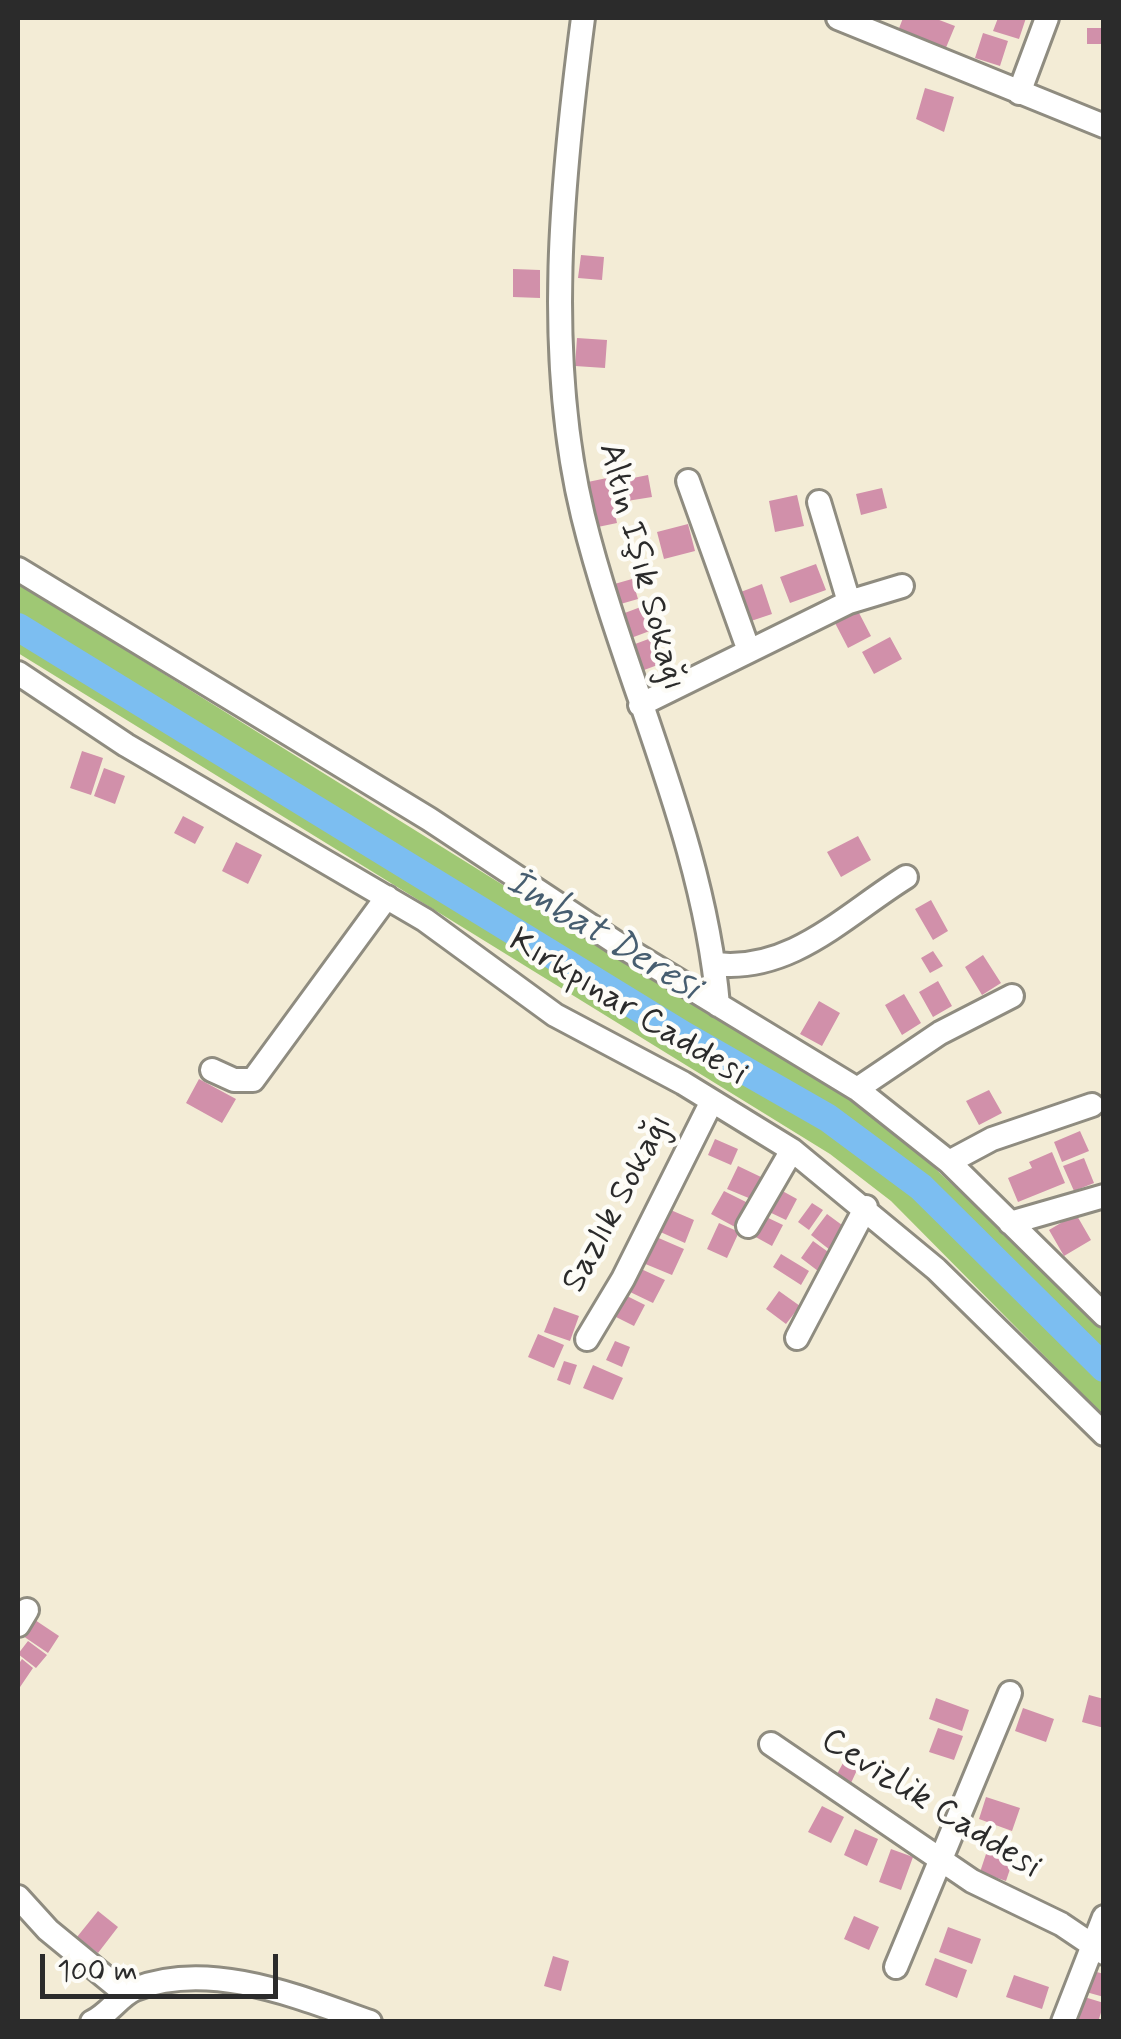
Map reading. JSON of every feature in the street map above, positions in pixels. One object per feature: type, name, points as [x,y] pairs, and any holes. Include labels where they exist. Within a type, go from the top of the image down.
[{"type":"street","name":"Altın Işık Sokağı","points":[[583,18],[562,232],[568,428],[583,514],[670,796],[715,964],[718,1005]]},
{"type":"street","points":[[838,18],[1104,126]]},
{"type":"street","points":[[1019,93],[1047,18]]},
{"type":"street","points":[[688,481],[749,651]]},
{"type":"street","points":[[819,502],[848,602]]},
{"type":"street","name":"Kırkpınar Caddesi","points":[[18,569],[429,819],[718,1005],[857,1089],[949,1162],[1100,1308]]},
{"type":"street","points":[[640,705],[848,602],[902,586]]},
{"type":"street","name":"Kırkpınar Caddesi","points":[[18,673],[126,746],[387,897],[555,1015],[792,1150],[936,1269],[1104,1434]]},
{"type":"street","points":[[715,964],[747,966],[776,961],[906,877]]},
{"type":"street","points":[[212,1070],[234,1080],[254,1080],[387,897]]},
{"type":"street","points":[[857,1089],[954,1025],[1012,996]]},
{"type":"street","name":"Sazlık Sokağı","points":[[587,1339],[712,1102]]},
{"type":"street","points":[[949,1162],[992,1139],[1092,1104]]},
{"type":"street","points":[[748,1226],[792,1150]]},
{"type":"street","points":[[1010,1223],[1104,1196]]},
{"type":"street","points":[[797,1338],[866,1208]]},
{"type":"street","points":[[896,1967],[1010,1692]]},
{"type":"street","name":"Cevizlik Caddesi","points":[[772,1744],[972,1880],[1062,1924],[1098,1949]]},
{"type":"street","points":[[18,1897],[48,1930],[126,1994]]},
{"type":"street","points":[[1063,2022],[1098,1949],[1104,1916]]},
{"type":"street","points":[[92,2022],[126,1994],[174,1982],[237,1983],[300,1997],[370,2022]]},
{"type":"green space","points":[[18,583],[601,946],[850,1095],[926,1160],[1103,1326],[1103,1415],[891,1201],[830,1154],[18,653]]},
{"type":"building","points":[[903,18],[934,18],[955,26],[945,50],[898,31]]},
{"type":"building","points":[[998,18],[1026,18],[1019,39],[993,31]]},
{"type":"building","points":[[1087,28],[1104,28],[1104,44],[1087,44]]},
{"type":"building","points":[[983,33],[1008,41],[1000,66],[975,58]]},
{"type":"building","points":[[925,88],[954,97],[944,132],[916,119]]},
{"type":"building","points":[[581,255],[604,257],[602,280],[578,278]]},
{"type":"building","points":[[513,269],[540,270],[540,298],[513,297]]},
{"type":"building","points":[[577,338],[607,340],[605,368],[575,366]]},
{"type":"building","points":[[648,475],[652,497],[627,501],[623,480]]},
{"type":"building","points":[[607,478],[617,523],[593,528],[583,483]]},
{"type":"building","points":[[882,488],[887,508],[861,515],[856,494]]},
{"type":"building","points":[[797,495],[804,526],[775,532],[769,501]]},
{"type":"building","points":[[688,524],[695,551],[664,559],[657,532]]},
{"type":"building","points":[[816,564],[826,590],[790,603],[780,577]]},
{"type":"building","points":[[632,579],[638,599],[617,605],[611,585]]},
{"type":"building","points":[[762,584],[772,614],[748,622],[738,593]]},
{"type":"building","points":[[646,605],[655,629],[631,638],[622,614]]},
{"type":"building","points":[[858,611],[871,636],[848,648],[835,623]]},
{"type":"building","points":[[654,637],[663,663],[636,673],[627,647]]},
{"type":"building","points":[[890,637],[902,659],[874,674],[862,652]]},
{"type":"building","points":[[82,751],[103,758],[91,795],[70,788]]},
{"type":"building","points":[[104,768],[125,776],[115,804],[94,796]]},
{"type":"building","points":[[183,816],[204,827],[195,844],[174,833]]},
{"type":"building","points":[[858,836],[871,860],[841,877],[827,852]]},
{"type":"building","points":[[236,842],[262,855],[248,884],[222,871]]},
{"type":"building","points":[[931,900],[948,931],[933,940],[915,909]]},
{"type":"building","points":[[933,951],[943,966],[930,973],[921,958]]},
{"type":"building","points":[[983,955],[1001,983],[982,995],[965,967]]},
{"type":"building","points":[[938,981],[952,1006],[933,1017],[919,992]]},
{"type":"building","points":[[904,994],[921,1023],[902,1035],[885,1005]]},
{"type":"building","points":[[819,1001],[840,1013],[822,1046],[800,1034]]},
{"type":"building","points":[[199,1079],[236,1099],[222,1123],[186,1103]]},
{"type":"building","points":[[989,1090],[1002,1113],[979,1125],[966,1101]]},
{"type":"building","points":[[1080,1131],[1089,1151],[1062,1162],[1054,1142]]},
{"type":"building","points":[[715,1139],[738,1149],[731,1165],[708,1155]]},
{"type":"building","points":[[1052,1152],[1065,1183],[1018,1202],[1008,1178],[1032,1168],[1029,1162]]},
{"type":"building","points":[[1084,1158],[1094,1183],[1074,1191],[1063,1166]]},
{"type":"building","points":[[738,1166],[761,1177],[751,1199],[727,1189]]},
{"type":"building","points":[[777,1188],[797,1199],[786,1220],[765,1210]]},
{"type":"building","points":[[724,1191],[748,1203],[735,1227],[711,1214]]},
{"type":"building","points":[[812,1203],[823,1210],[809,1230],[798,1222]]},
{"type":"building","points":[[666,1208],[694,1220],[685,1243],[656,1230]]},
{"type":"building","points":[[827,1214],[846,1228],[830,1250],[811,1235]]},
{"type":"building","points":[[1076,1214],[1091,1240],[1064,1256],[1049,1230]]},
{"type":"building","points":[[762,1215],[783,1225],[772,1246],[752,1235]]},
{"type":"building","points":[[719,1223],[739,1232],[727,1258],[707,1249]]},
{"type":"building","points":[[654,1236],[684,1249],[672,1275],[643,1263]]},
{"type":"building","points":[[813,1241],[831,1254],[818,1271],[801,1258]]},
{"type":"building","points":[[781,1254],[809,1271],[801,1285],[773,1267]]},
{"type":"building","points":[[639,1268],[665,1280],[653,1303],[628,1291]]},
{"type":"building","points":[[779,1291],[800,1306],[786,1324],[766,1309]]},
{"type":"building","points":[[621,1293],[645,1305],[634,1326],[610,1314]]},
{"type":"building","points":[[554,1307],[579,1316],[570,1341],[544,1332]]},
{"type":"building","points":[[538,1334],[564,1345],[554,1368],[528,1357]]},
{"type":"building","points":[[615,1341],[630,1347],[622,1367],[606,1360]]},
{"type":"building","points":[[564,1361],[577,1365],[570,1385],[557,1380]]},
{"type":"building","points":[[593,1365],[623,1378],[613,1400],[583,1388]]},
{"type":"building","points":[[35,1620],[59,1636],[48,1653],[23,1636]]},
{"type":"building","points":[[28,1641],[47,1655],[36,1668],[18,1654]]},
{"type":"building","points":[[22,1659],[33,1668],[18,1690],[18,1665]]},
{"type":"building","points":[[1089,1695],[1104,1699],[1104,1728],[1082,1722]]},
{"type":"building","points":[[936,1698],[969,1710],[962,1731],[929,1719]]},
{"type":"building","points":[[1023,1708],[1054,1719],[1046,1742],[1015,1731]]},
{"type":"building","points":[[938,1728],[963,1736],[954,1760],[929,1752]]},
{"type":"building","points":[[843,1763],[857,1770],[851,1783],[836,1776]]},
{"type":"building","points":[[986,1797],[1020,1808],[1012,1831],[979,1819]]},
{"type":"building","points":[[822,1806],[844,1817],[831,1843],[808,1832]]},
{"type":"building","points":[[855,1829],[878,1839],[867,1866],[844,1855]]},
{"type":"building","points":[[988,1848],[1014,1857],[1006,1881],[980,1872]]},
{"type":"building","points":[[891,1849],[913,1857],[901,1890],[879,1882]]},
{"type":"building","points":[[98,1911],[118,1927],[98,1953],[77,1937]]},
{"type":"building","points":[[854,1916],[879,1927],[869,1950],[844,1939]]},
{"type":"building","points":[[948,1927],[981,1939],[972,1964],[939,1952]]},
{"type":"building","points":[[553,1956],[569,1961],[561,1991],[544,1986]]},
{"type":"building","points":[[935,1958],[967,1970],[957,1998],[925,1985]]},
{"type":"building","points":[[1093,1971],[1104,1974],[1104,1997],[1086,1992]]},
{"type":"building","points":[[1014,1975],[1049,1987],[1042,2009],[1006,1997]]},
{"type":"building","points":[[1081,1996],[1104,2003],[1098,2022],[1073,2020]]},
{"type":"waterway","name":"İmbat Deresi","points":[[18,627],[683,1035],[828,1118],[921,1187],[1104,1368]]}]
